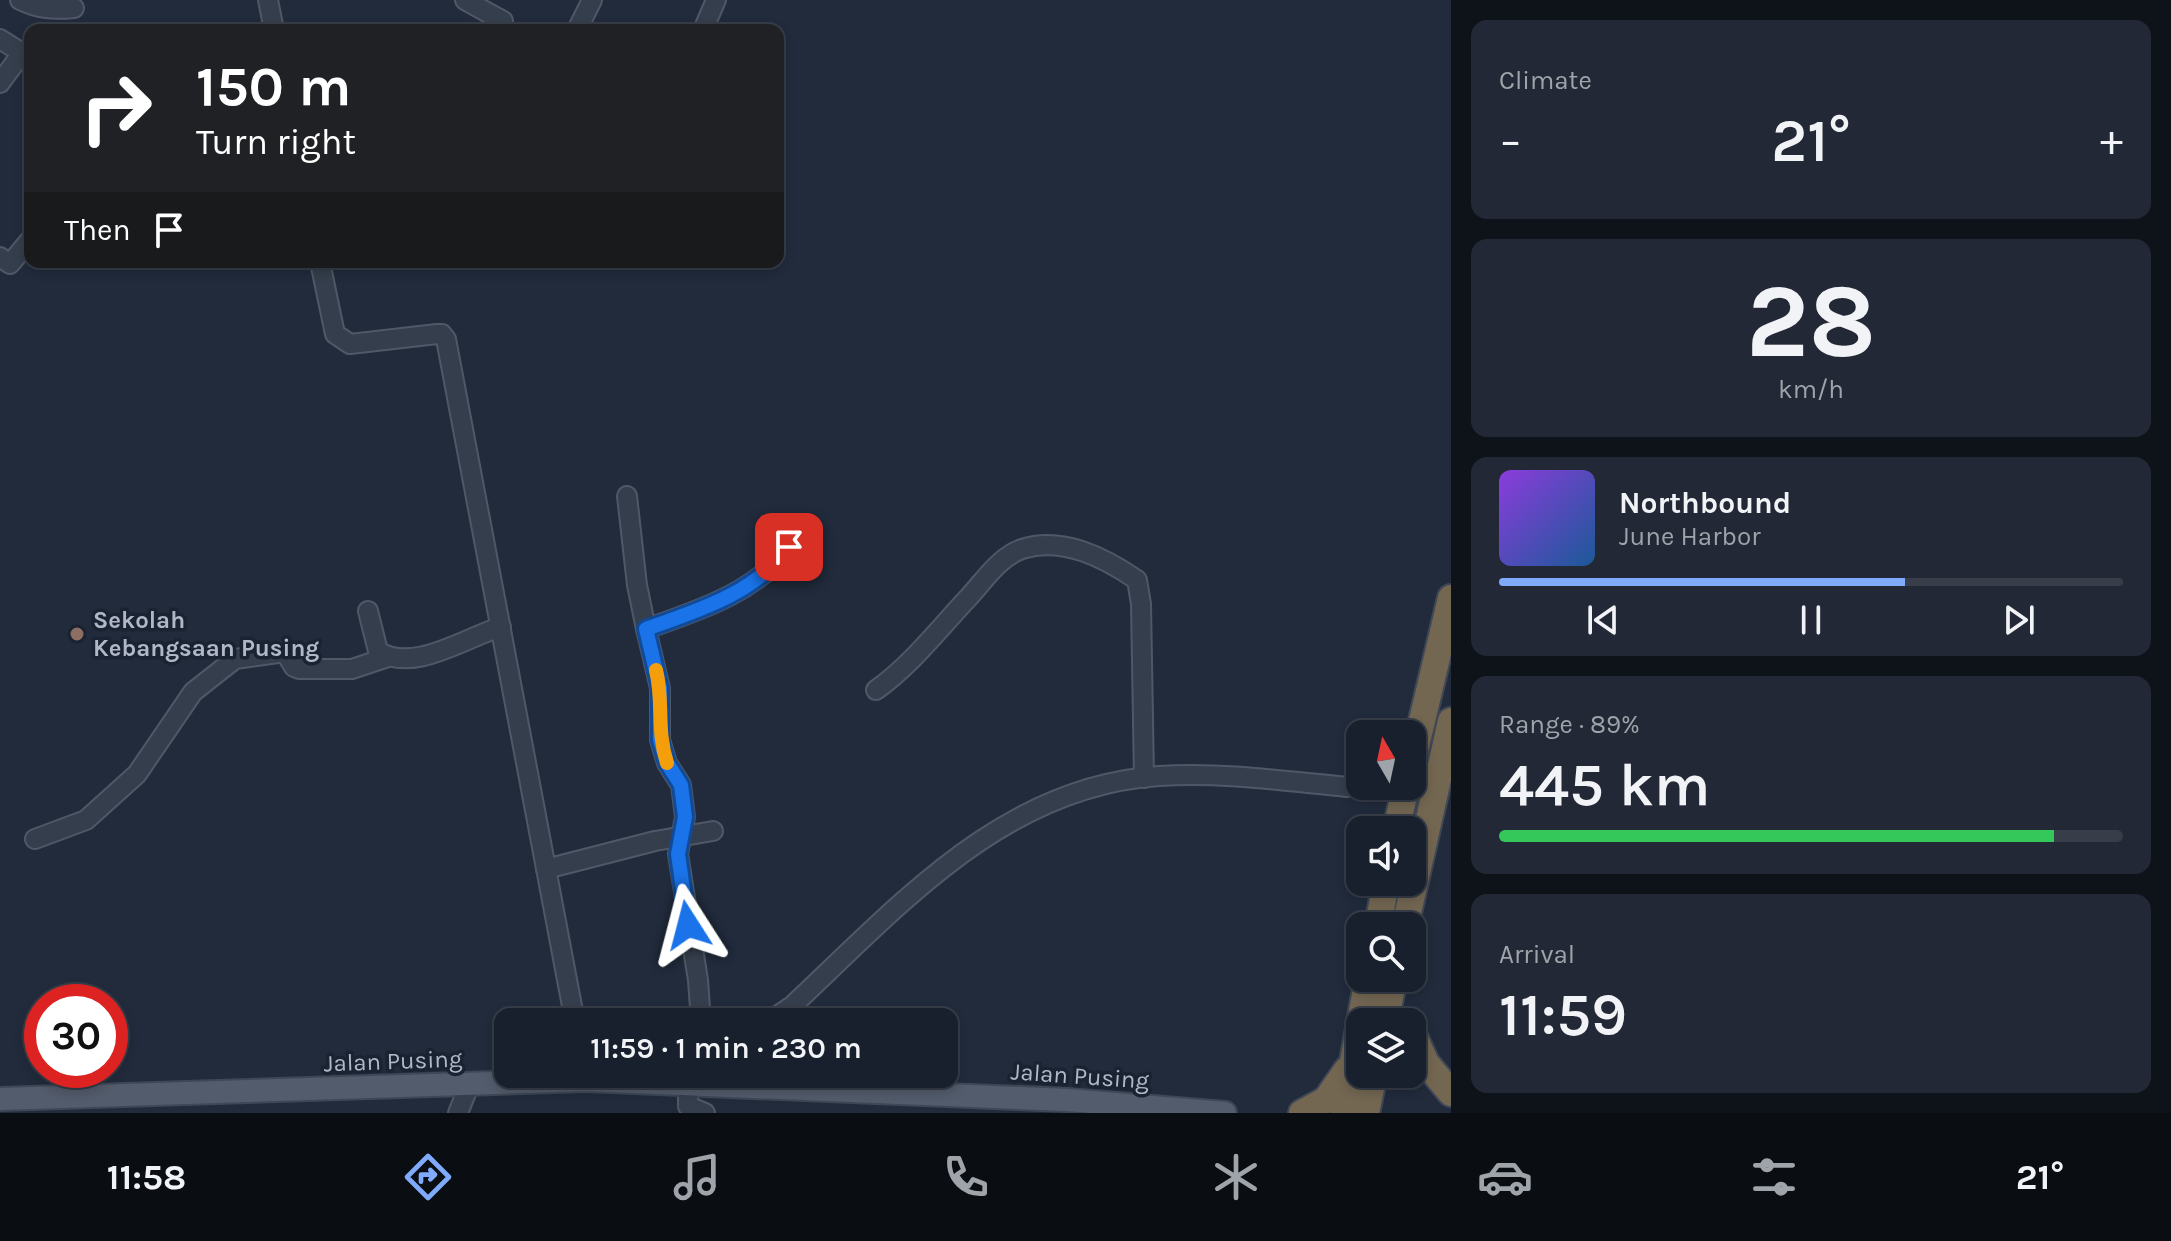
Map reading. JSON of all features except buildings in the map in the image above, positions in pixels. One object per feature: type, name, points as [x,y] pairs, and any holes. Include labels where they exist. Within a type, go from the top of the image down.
[{"type":"highway","points":[[1422,720],[1451,598]]},
{"type":"highway","points":[[1408,912],[1448,752],[1451,721]]},
{"type":"highway","points":[[1426,1063],[1451,1093]]},
{"type":"highway","points":[[1302,1113],[1326,1100],[1346,1083]]},
{"type":"highway","points":[[1344,1113],[1355,1088]]},
{"type":"highway","points":[[1365,1088],[1366,1113]]},
{"type":"main road","name":"Jalan Pusing","points":[[0,1099],[494,1082]]},
{"type":"main road","name":"Jalan Pusing","points":[[843,1088],[1067,1100],[1225,1113]]},
{"type":"main road","name":"Jalan Pusing","points":[[933,1094],[1023,1113]]},
{"type":"street","points":[[20,0],[34,7],[55,10],[74,8]]},
{"type":"street","points":[[268,0],[273,24]]},
{"type":"street","points":[[465,0],[503,21]]},
{"type":"street","points":[[580,24],[592,0]]},
{"type":"street","points":[[706,24],[716,0]]},
{"type":"street","points":[[0,39],[24,55]]},
{"type":"street","points":[[0,83],[24,58]]},
{"type":"street","points":[[5,260],[24,245]]},
{"type":"street","points":[[321,268],[335,334],[343,341],[350,344],[442,334],[446,339],[572,1008]]},
{"type":"street","points":[[627,496],[637,585],[660,688],[660,740],[667,763],[681,785],[685,817],[678,854],[700,1008]]},
{"type":"street","points":[[876,690],[900,672],[999,563],[1022,549],[1067,546],[1113,563],[1137,580],[1141,604],[1144,778]]},
{"type":"street","points":[[646,629],[708,606],[749,585],[775,566],[789,547]]},
{"type":"street","points":[[368,611],[376,647],[388,657]]},
{"type":"street","points":[[35,839],[86,820],[137,774],[193,692],[235,659],[285,652],[294,667],[299,669],[352,669],[388,657],[406,659],[427,656],[501,627]]},
{"type":"street","points":[[789,1008],[927,880],[984,836],[1032,810],[1073,794],[1144,778],[1199,775],[1346,787]]},
{"type":"street","points":[[546,869],[682,835],[713,831]]},
{"type":"street","points":[[458,1113],[470,1083]]},
{"type":"street","points":[[692,1088],[693,1111]]},
{"type":"slow traffic","points":[[656,670],[660,688],[660,740],[667,763]]},
{"type":"place","name":"Sekolah Kebangsaan Pusing","points":[[77,634]]},
{"type":"route","points":[[688,925],[678,854],[685,817],[681,785],[667,763],[660,740],[660,688],[646,629],[708,606],[749,585],[775,566],[789,547]]}]
